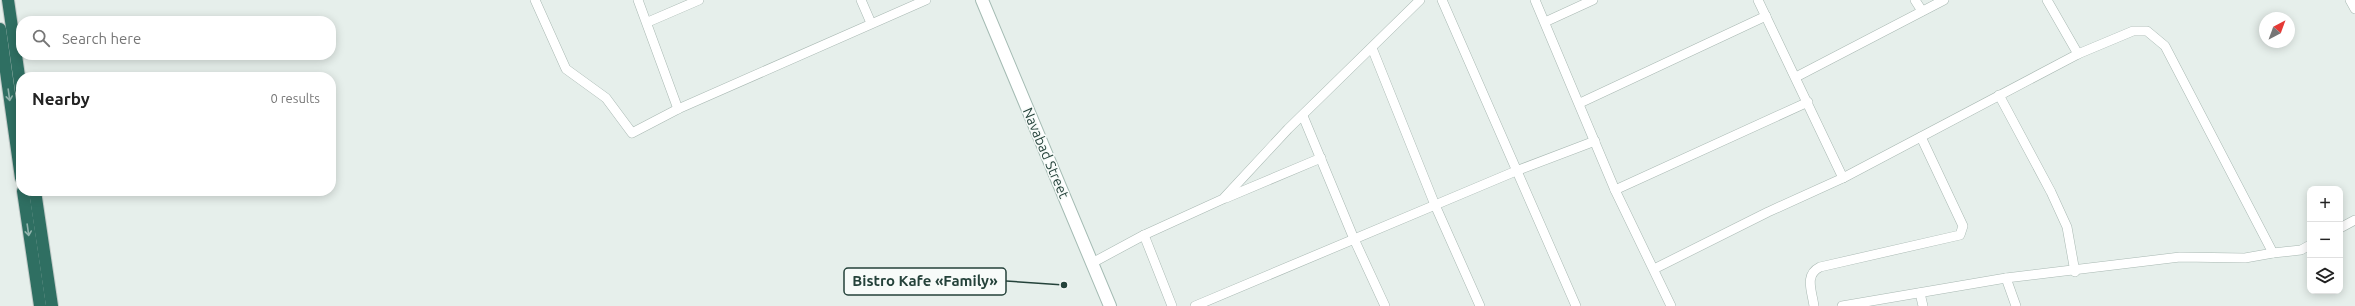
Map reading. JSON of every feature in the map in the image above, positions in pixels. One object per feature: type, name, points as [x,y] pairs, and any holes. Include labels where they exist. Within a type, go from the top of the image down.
[{"type":"highway","points":[[8,0],[16,55]]},
{"type":"highway","points":[[0,29],[16,143]]},
{"type":"highway","points":[[17,60],[18,72]]},
{"type":"highway","points":[[24,196],[40,306]]},
{"type":"highway","points":[[36,196],[52,306]]},
{"type":"street","points":[[535,0],[566,69],[606,98],[632,133],[678,109],[926,0]]},
{"type":"street","points":[[638,0],[648,22],[678,109]]},
{"type":"street","points":[[648,22],[700,0]]},
{"type":"street","points":[[861,0],[871,23]]},
{"type":"street","name":"Navabad Street","points":[[982,0],[1110,306]]},
{"type":"street","points":[[1223,199],[1303,116],[1420,0]]},
{"type":"street","points":[[1442,0],[1576,306]]},
{"type":"street","points":[[1535,0],[1580,103],[1615,190],[1654,269],[1670,306]]},
{"type":"street","points":[[1545,22],[1593,0]]},
{"type":"street","points":[[1758,0],[1843,178]]},
{"type":"street","points":[[1915,0],[1922,12]]},
{"type":"street","points":[[1796,77],[1944,0]]},
{"type":"street","points":[[2047,0],[2078,54]]},
{"type":"street","points":[[2350,0],[2355,9]]},
{"type":"street","points":[[1580,103],[1766,16]]},
{"type":"street","points":[[1654,269],[1768,212],[1843,178],[2078,54],[2133,31],[2147,32],[2165,46],[2273,253]]},
{"type":"street","points":[[1372,48],[1435,205],[1480,306]]},
{"type":"street","points":[[1999,95],[2051,192],[2067,227],[2074,272]]},
{"type":"street","points":[[1615,190],[1808,102]]},
{"type":"street","points":[[1303,116],[1354,239],[1385,306]]},
{"type":"street","points":[[1814,306],[1809,276],[1812,271],[1820,267],[1960,235],[1963,226],[1921,137]]},
{"type":"street","points":[[1195,306],[1516,171],[1595,141]]},
{"type":"street","points":[[1092,263],[1144,235],[1223,199],[1321,158]]},
{"type":"street","points":[[2343,226],[2355,220]]},
{"type":"street","points":[[1144,235],[1172,306]]},
{"type":"street","points":[[1842,306],[2006,278],[2074,272],[2180,257],[2245,258],[2301,250],[2307,247]]},
{"type":"street","points":[[2006,278],[2016,306]]},
{"type":"street","points":[[1920,293],[1923,306]]},
{"type":"place","name":"Bistro Kafe «Family»","points":[[1064,285]]}]
